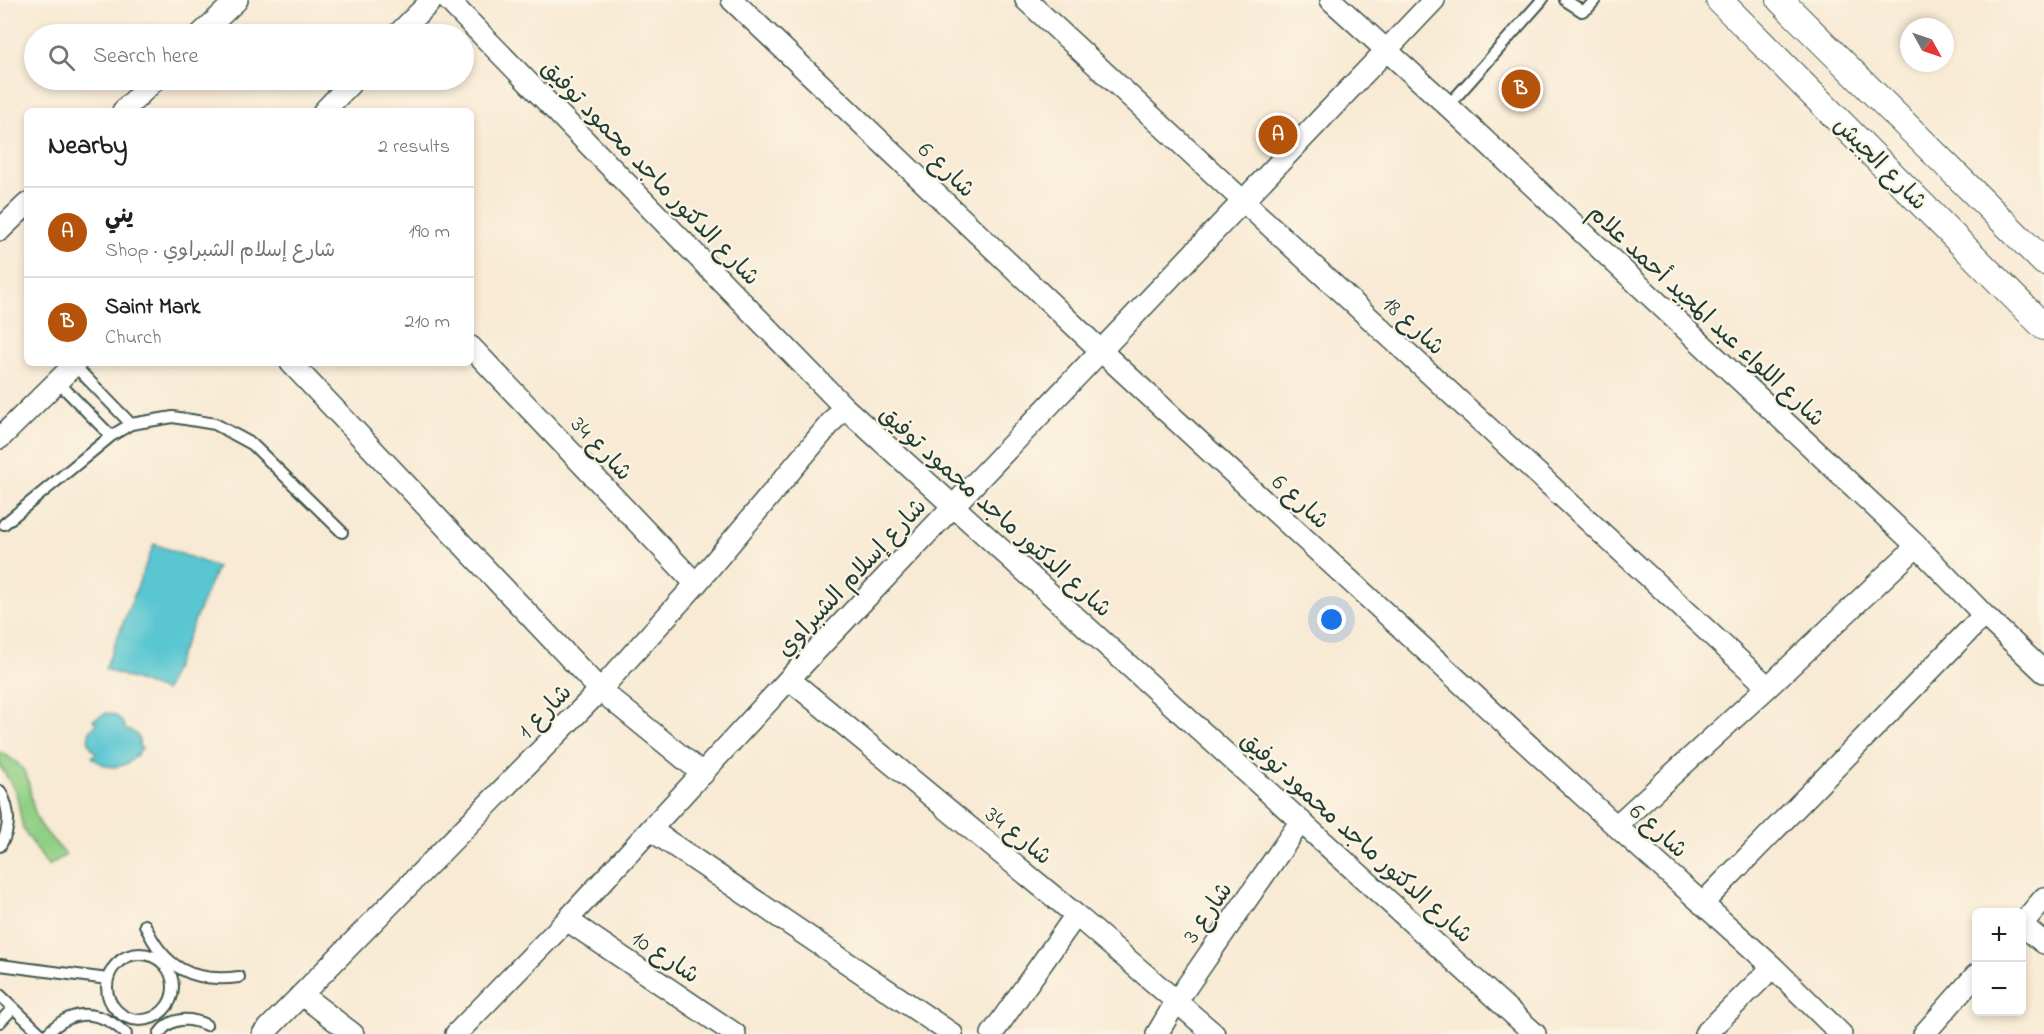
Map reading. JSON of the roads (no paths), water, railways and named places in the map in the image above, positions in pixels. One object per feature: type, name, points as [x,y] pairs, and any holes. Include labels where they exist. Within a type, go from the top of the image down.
[{"type":"street","points":[[212,24],[237,0]]},
{"type":"street","points":[[409,24],[432,0]]},
{"type":"street","name":"شارع الدكتور ماجد محمود توفيق","points":[[448,0],[471,24]]},
{"type":"street","name":"شارع 6","points":[[732,0],[1101,351],[1616,826],[1773,967],[1841,1034]]},
{"type":"street","name":"شارع 18","points":[[1026,0],[1768,687]]},
{"type":"street","name":"شارع اللواء عبد المجيد أحمد علام","points":[[1331,0],[1448,106],[1917,546],[2044,672]]},
{"type":"street","name":"شارع إسلام الشبراوي","points":[[456,1034],[567,920],[789,679],[1434,0]]},
{"type":"street","name":"شارع الجيش","points":[[1719,0],[2044,327]]},
{"type":"street","name":"شارع الجيش","points":[[1780,0],[2044,262]]},
{"type":"street","name":"شارع الدكتور ماجد محمود توفيق","points":[[474,27],[844,407],[1535,1034]]},
{"type":"street","points":[[126,108],[145,90]]},
{"type":"street","points":[[327,108],[344,90]]},
{"type":"street","points":[[0,230],[24,207]]},
{"type":"street","name":"شارع 34","points":[[474,350],[696,584]]},
{"type":"street","points":[[0,438],[73,366]]},
{"type":"street","points":[[294,366],[600,690],[703,774]]},
{"type":"street","name":"شارع 1","points":[[263,1034],[600,690],[696,584],[844,407]]},
{"type":"street","points":[[1616,826],[1917,546]]},
{"type":"street","points":[[1702,904],[1984,615]]},
{"type":"street","name":"شارع 34","points":[[789,679],[1076,915],[1214,1034]]},
{"type":"street","name":"شارع 3","points":[[1157,1034],[1176,1002],[1301,821]]},
{"type":"street","points":[[651,830],[952,1034]]},
{"type":"street","points":[[2026,920],[2044,898]]},
{"type":"street","points":[[992,1034],[1076,915]]},
{"type":"street","name":"شارع 10","points":[[567,920],[735,1034]]},
{"type":"street","points":[[2026,928],[2044,943]]},
{"type":"street","points":[[1705,1034],[1773,967]]},
{"type":"street","points":[[1924,1034],[1972,981]]},
{"type":"street","points":[[302,995],[353,1034]]},
{"type":"lane","points":[[1448,106],[1542,0]]},
{"type":"lane","points":[[1565,0],[1582,11],[1595,0]]},
{"type":"lane","points":[[77,366],[131,424]]},
{"type":"lane","points":[[57,381],[111,436]]},
{"type":"lane","points":[[4,524],[111,436],[131,424],[173,417],[215,424],[252,444],[342,532]]},
{"type":"lane","points":[[0,791],[8,809],[9,820],[0,846]]},
{"type":"lane","points":[[145,925],[153,943],[163,960],[171,976],[172,993],[164,1008],[150,1018],[134,1019],[119,1012],[109,997],[108,979],[116,964],[130,956],[146,954],[163,960],[199,977],[219,980],[239,977]]},
{"type":"lane","points":[[0,965],[108,979]]},
{"type":"lane","points":[[0,995],[41,1034]]},
{"type":"lane","points":[[0,1022],[13,1008]]},
{"type":"lane","points":[[110,1021],[119,1012]]},
{"type":"lane","points":[[47,1034],[57,1023],[74,1016],[93,1015],[110,1021],[126,1034]]},
{"type":"lane","points":[[150,1018],[160,1032],[178,1020],[188,1019],[206,1025]]},
{"type":"water","points":[[154,544],[217,567],[165,691],[105,669]]},
{"type":"water","points":[[106,713],[116,716],[126,730],[136,734],[142,748],[131,760],[119,766],[106,766],[92,757],[96,753],[90,746],[88,738],[90,731],[97,724],[93,720]]},
{"type":"place","name":"Saint Mark","points":[[1521,89]]},
{"type":"place","name":"يني","points":[[1278,135]]}]
